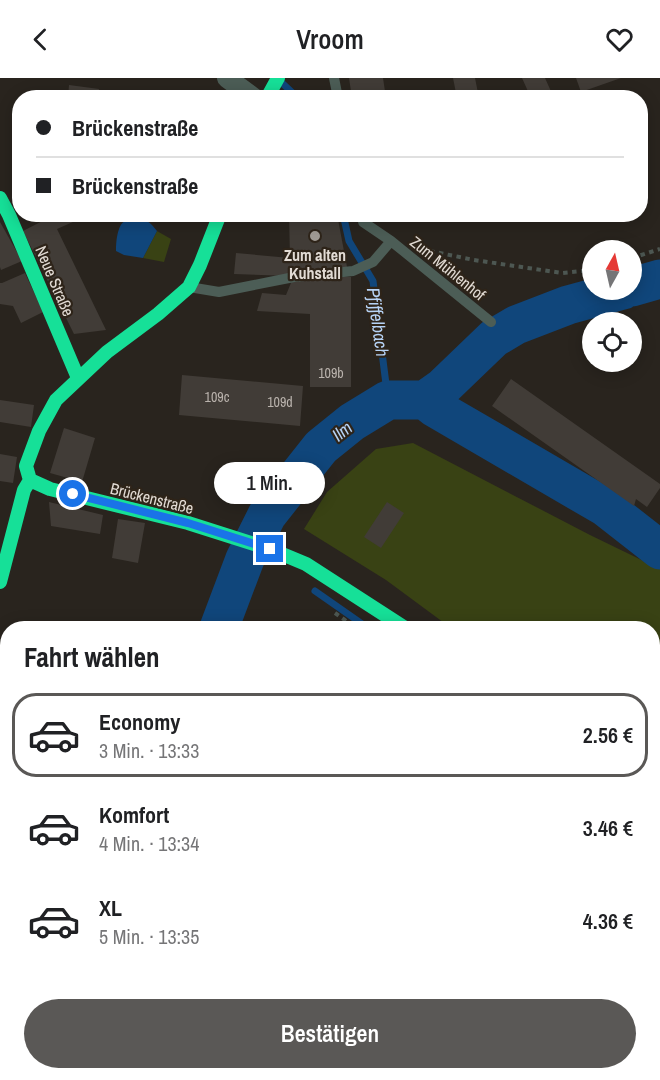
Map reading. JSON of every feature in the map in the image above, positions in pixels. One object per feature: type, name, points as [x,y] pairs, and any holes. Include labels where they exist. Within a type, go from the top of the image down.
[{"type":"street","points":[[226,78],[253,90]]},
{"type":"street","points":[[268,90],[278,78]]},
{"type":"street","name":"Neue Straße","points":[[0,198],[12,222]]},
{"type":"street","name":"Neue Straße","points":[[12,222],[78,378]]},
{"type":"street","points":[[0,582],[24,490],[30,480],[26,466],[39,431],[56,400],[107,352],[158,314],[189,287],[217,222]]},
{"type":"street","name":"Brückenstraße","points":[[30,480],[50,489],[188,523],[270,549],[306,564],[394,621]]},
{"type":"lane","name":"Zum Mühlenhof","points":[[363,222],[491,322]]},
{"type":"lane","points":[[189,287],[219,292],[294,277],[353,272],[373,262],[391,242]]},
{"type":"path","points":[[642,255],[660,249]]},
{"type":"path","points":[[428,250],[474,260],[562,273],[582,271]]},
{"type":"green space","points":[[157,231],[171,239],[164,262],[143,258]]},
{"type":"green space","points":[[413,443],[660,569],[660,621],[442,621],[386,580],[304,529],[327,492],[376,449]]},
{"type":"water","points":[[148,222],[157,231],[143,258],[124,255],[116,251],[122,223]]},
{"type":"building","points":[[349,78],[383,78],[385,90],[351,90]]},
{"type":"building","points":[[453,78],[475,78],[477,90],[455,90]]},
{"type":"building","points":[[522,78],[545,78],[550,90],[527,90]]},
{"type":"building","points":[[576,78],[621,78],[587,90],[580,90]]},
{"type":"building","points":[[69,85],[99,89],[99,90],[69,90]]},
{"type":"building","points":[[0,222],[22,261],[1,270],[0,267]]},
{"type":"building","points":[[40,222],[73,222],[57,229],[106,330],[74,334],[23,231]]},
{"type":"building","name":"Zum alten Kuhstall","points":[[289,222],[339,222],[347,267],[290,276],[234,274],[236,253],[290,258]]},
{"type":"building","points":[[25,273],[43,312],[21,323],[13,306],[0,304],[0,283]]},
{"type":"building","points":[[351,277],[351,387],[310,387],[310,314],[257,311],[262,293],[286,295],[293,278]]},
{"type":"building","points":[[182,375],[303,386],[300,426],[179,415]]},
{"type":"building","points":[[511,379],[660,484],[660,488],[647,507],[636,499],[634,506],[492,406]]},
{"type":"building","points":[[0,400],[34,405],[31,427],[0,422]]},
{"type":"building","points":[[64,428],[95,438],[82,482],[50,473]]},
{"type":"building","points":[[0,454],[17,457],[13,483],[0,481]]},
{"type":"building","points":[[49,502],[103,515],[100,534],[51,526]]},
{"type":"building","points":[[387,502],[404,513],[381,548],[364,537]]},
{"type":"building","points":[[118,519],[145,523],[138,563],[112,558]]},
{"type":"waterway","name":"Pfiffelbach","points":[[282,83],[289,90]]},
{"type":"waterway","name":"Pfiffelbach","points":[[345,222],[349,241],[373,281],[388,400]]},
{"type":"waterway","name":"Ilm","points":[[642,284],[660,279]]},
{"type":"waterway","name":"Ilm","points":[[425,400],[442,388],[494,338],[516,325],[586,300]]},
{"type":"waterway","name":"Ilm","points":[[222,621],[245,559],[267,515],[321,447],[352,422],[388,400],[425,400],[605,507],[660,550]]},
{"type":"waterway","points":[[315,591],[358,621]]},
{"type":"traffic: fast","points":[[271,90],[278,78]]},
{"type":"traffic: fast","points":[[0,198],[78,378]]},
{"type":"traffic: fast","points":[[30,480],[26,466],[39,431],[56,400],[107,352],[158,314],[189,287],[217,222]]},
{"type":"traffic: fast","points":[[30,480],[50,489],[188,523],[270,549],[306,564],[394,621]]},
{"type":"traffic: fast","points":[[0,582],[24,490],[30,480]]},
{"type":"place","name":"Zum alten Kuhstall","points":[[315,236]]},
{"type":"route","points":[[73,494],[188,523],[270,549]]}]
